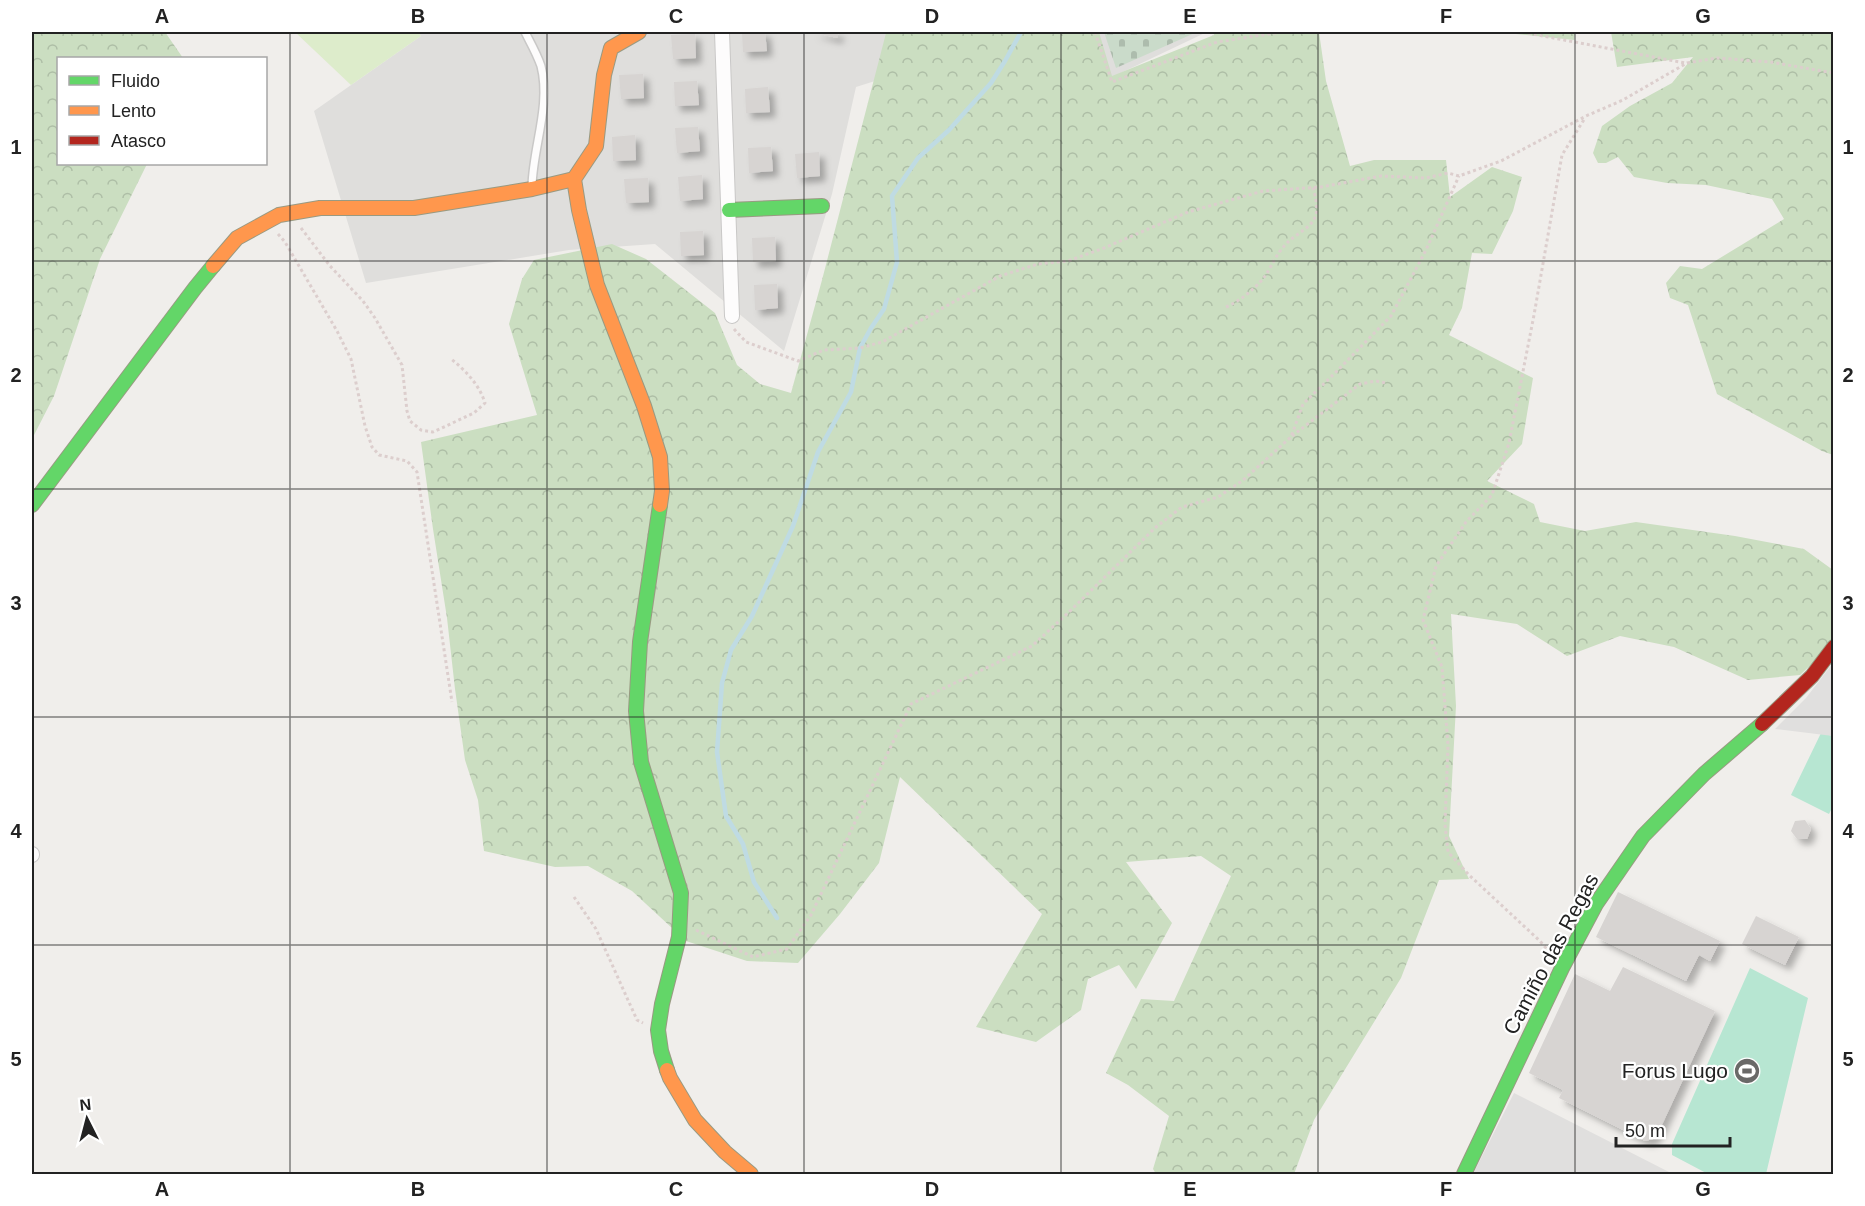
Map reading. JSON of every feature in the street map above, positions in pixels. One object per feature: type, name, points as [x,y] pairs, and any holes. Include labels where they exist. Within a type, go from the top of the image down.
[{"type":"street","points":[[639,32],[611,48],[604,75],[596,146],[574,179],[597,285],[644,406],[660,457],[662,491],[640,642],[636,711],[641,762],[681,893],[680,937],[662,1004],[658,1030],[661,1051],[670,1078],[695,1120],[751,1174]]},
{"type":"street","points":[[722,32],[732,316]]},
{"type":"street","points":[[32,505],[195,288],[237,238],[279,215],[295,212],[320,208],[414,208],[532,189],[574,179]]},
{"type":"street","points":[[729,210],[822,206]]},
{"type":"street","name":"Camiño das Regas","points":[[1464,1174],[1562,968],[1596,904],[1643,836],[1704,774],[1771,716],[1812,676],[1833,647]]},
{"type":"lane","points":[[525,32],[541,66],[543,102],[532,167],[532,189]]},
{"type":"path","points":[[1095,32],[1112,82],[1217,42],[1282,32]]},
{"type":"path","points":[[1522,32],[1687,63],[1717,58],[1770,62],[1833,73]]},
{"type":"path","points":[[732,316],[732,327],[746,342],[798,361],[824,350],[860,348],[882,342],[999,276],[1038,264],[1068,261],[1188,212],[1263,191],[1313,187],[1381,176],[1426,178],[1448,173],[1459,176],[1501,161],[1586,116],[1623,100],[1687,63]]},
{"type":"path","points":[[1562,968],[1540,941],[1469,875],[1448,852],[1445,824],[1448,745],[1442,667],[1423,620],[1436,566],[1466,522],[1492,495],[1509,443],[1562,155],[1586,116]]},
{"type":"path","points":[[1291,437],[1303,404],[1391,316],[1426,249],[1459,176]]},
{"type":"path","points":[[1226,308],[1237,303],[1262,279],[1279,252],[1316,217],[1317,201],[1313,187]]},
{"type":"path","points":[[295,212],[301,230],[330,266],[363,301],[380,326],[402,365],[410,421],[421,430],[433,432],[474,412],[485,403],[482,392],[462,368],[450,358]]},
{"type":"path","points":[[267,222],[285,242],[351,359],[365,426],[372,447],[379,455],[407,461],[417,472],[452,702]]},
{"type":"path","points":[[680,923],[753,957],[787,949],[811,915],[911,704],[1032,646],[1156,527],[1182,507],[1218,497],[1242,481],[1291,437],[1360,384],[1376,381],[1386,383]]},
{"type":"path","points":[[574,897],[596,929],[636,1020],[658,1030]]},
{"type":"shaded area","points":[[418,32],[1030,32],[856,87],[832,194],[784,351],[655,244],[569,250],[366,283],[314,111],[421,36]]},
{"type":"shaded area","points":[[1089,32],[1207,32],[1108,79]]},
{"type":"shaded area","points":[[1833,663],[1833,736],[1775,729],[1806,698]]},
{"type":"shaded area","points":[[1514,1093],[1669,1172],[1667,1174],[1473,1174]]},
{"type":"green space","points":[[32,32],[165,32],[182,57],[57,57],[57,165],[147,165],[100,259],[54,396],[32,439]]},
{"type":"green space","points":[[295,32],[418,32],[421,36],[351,85]]},
{"type":"green space","points":[[888,32],[1099,32],[1112,76],[1214,35],[1213,32],[1319,32],[1326,81],[1350,166],[1374,160],[1446,160],[1450,197],[1492,167],[1522,177],[1513,211],[1492,254],[1472,253],[1462,308],[1449,335],[1533,378],[1522,444],[1487,481],[1534,504],[1540,522],[1585,531],[1636,522],[1735,536],[1804,549],[1833,570],[1833,644],[1800,675],[1748,680],[1674,647],[1620,636],[1567,656],[1517,624],[1451,614],[1456,706],[1449,836],[1469,879],[1439,880],[1401,978],[1314,1120],[1294,1174],[1156,1174],[1153,1169],[1169,1116],[1128,1085],[1106,1073],[1141,999],[1174,1001],[1231,876],[1201,856],[1126,862],[1172,923],[1136,989],[1119,965],[1088,979],[1081,1010],[1036,1042],[976,1027],[1042,914],[900,777],[879,863],[798,963],[747,961],[686,941],[632,891],[588,866],[555,867],[484,851],[478,800],[465,760],[421,442],[537,415],[509,324],[522,279],[534,260],[612,244],[646,259],[715,313],[737,365],[760,384],[791,393]]},
{"type":"green space","points":[[1104,32],[1197,32],[1116,68]]},
{"type":"green space","points":[[1496,32],[1575,32],[1574,40]]},
{"type":"green space","points":[[1611,32],[1833,32],[1833,455],[1717,394],[1688,305],[1670,298],[1666,283],[1680,266],[1702,269],[1784,219],[1772,199],[1706,185],[1667,183],[1634,177],[1618,157],[1606,163],[1598,163],[1593,153],[1602,126],[1630,106],[1672,83],[1693,57],[1617,67]]},
{"type":"green space","points":[[1821,733],[1833,736],[1833,806],[1829,814],[1791,795]]},
{"type":"green space","name":"Forus Lugo","points":[[1750,968],[1808,998],[1766,1174],[1708,1174],[1672,1155],[1672,1144]]},
{"type":"building","points":[[742,32],[765,32],[767,51],[743,52]]},
{"type":"building","points":[[812,32],[839,32],[837,38]]},
{"type":"building","points":[[695,34],[696,58],[673,59],[671,35]]},
{"type":"building","points":[[643,74],[644,98],[621,99],[619,75]]},
{"type":"building","points":[[697,81],[699,105],[675,106],[674,82]]},
{"type":"building","points":[[768,87],[770,112],[746,113],[745,89]]},
{"type":"building","points":[[698,127],[700,151],[677,153],[675,128]]},
{"type":"building","points":[[635,135],[636,160],[613,161],[612,137]]},
{"type":"building","points":[[771,147],[773,171],[749,173],[748,148]]},
{"type":"building","points":[[819,152],[820,176],[797,178],[795,154]]},
{"type":"building","points":[[702,175],[703,199],[680,201],[678,177]]},
{"type":"building","points":[[648,178],[649,202],[626,203],[624,179]]},
{"type":"building","points":[[703,231],[704,255],[681,256],[680,232]]},
{"type":"building","points":[[775,237],[776,261],[753,262],[752,238]]},
{"type":"building","points":[[777,284],[778,308],[755,310],[754,285]]},
{"type":"building","points":[[1805,820],[1811,829],[1807,839],[1797,839],[1791,831],[1795,821]]},
{"type":"building","points":[[1618,892],[1720,941],[1710,961],[1699,955],[1686,981],[1596,937]]},
{"type":"building","points":[[1756,916],[1799,937],[1785,965],[1742,944]]},
{"type":"building","points":[[1623,967],[1715,1011],[1659,1131],[1653,1139],[1645,1141],[1559,1098],[1563,1090],[1529,1073],[1575,974],[1610,991]]},
{"type":"waterway","points":[[777,918],[754,882],[743,844],[726,816],[717,752],[722,683],[731,650],[752,616],[793,526],[818,452],[851,392],[860,348],[884,309],[897,262],[892,196],[918,158],[949,130],[991,83],[1021,32]]},
{"type":"traffic: fast","points":[[729,210],[822,206]]},
{"type":"traffic: fast","points":[[32,505],[213,266]]},
{"type":"traffic: fast","points":[[660,505],[640,642],[636,711],[641,762],[681,893],[679,937],[662,1004],[658,1030],[667,1070]]},
{"type":"traffic: fast","points":[[1464,1174],[1562,968],[1596,904],[1643,836],[1704,774],[1762,724]]},
{"type":"traffic: slow","points":[[639,32],[611,48],[604,75],[596,146],[574,179],[597,285],[644,406],[660,457],[662,491],[660,505]]},
{"type":"traffic: slow","points":[[213,266],[237,238],[279,215],[320,208],[414,208],[532,189],[574,179]]},
{"type":"traffic: slow","points":[[667,1070],[695,1120],[725,1152],[751,1174]]},
{"type":"traffic: jam","points":[[1762,724],[1812,676],[1834,647]]},
{"type":"place","name":"Forus Lugo","points":[[1747,1071]]}]
